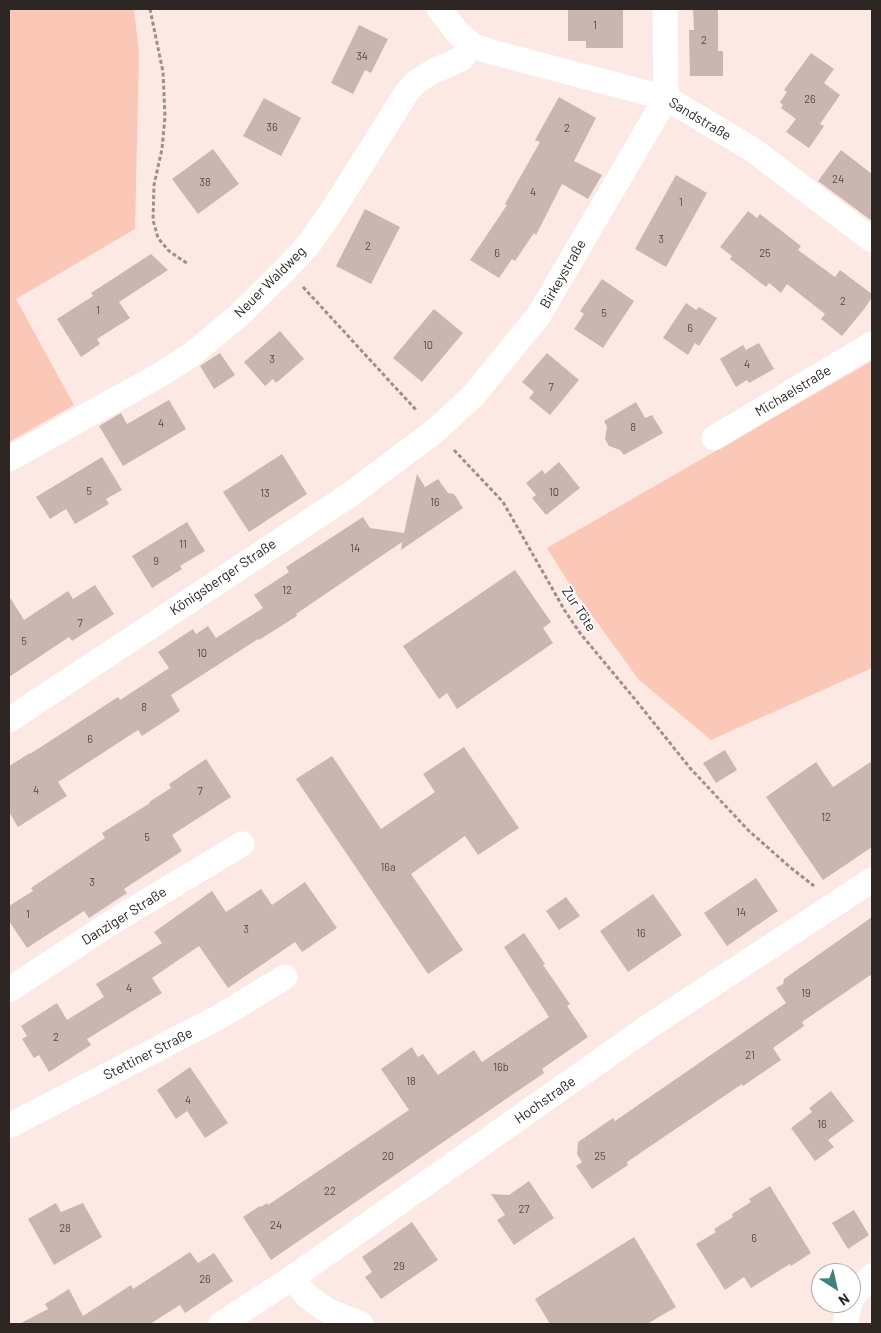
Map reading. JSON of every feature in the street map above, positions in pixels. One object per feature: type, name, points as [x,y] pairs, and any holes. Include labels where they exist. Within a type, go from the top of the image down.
[{"type":"street","points":[[439,9],[458,33],[472,45]]},
{"type":"street","points":[[665,9],[666,98]]},
{"type":"street","name":"Sandstraße","points":[[472,45],[488,51],[666,98],[753,150],[872,240]]},
{"type":"street","name":"Neuer Waldweg","points":[[9,459],[158,376],[191,355],[238,316],[309,244],[334,208],[407,92],[416,82],[432,72],[461,59],[472,45]]},
{"type":"street","name":"Birkeystraße","points":[[435,431],[473,396],[539,315],[666,98]]},
{"type":"street","name":"Michaelstraße","points":[[714,438],[872,344]]},
{"type":"street","name":"Königsberger Straße","points":[[9,720],[350,494],[435,431]]},
{"type":"street","name":"Danziger Straße","points":[[9,990],[114,921],[242,844]]},
{"type":"street","name":"Hochstraße","points":[[221,1324],[292,1278],[648,1027],[866,885]]},
{"type":"street","name":"Stettiner Straße","points":[[9,1126],[219,1017],[285,977]]},
{"type":"street","points":[[861,1288],[872,1276]]},
{"type":"street","points":[[292,1278],[307,1296],[328,1311],[361,1324]]},
{"type":"path","points":[[150,9],[163,72],[165,117],[162,149],[154,185],[153,220],[158,238],[169,251],[188,264]]},
{"type":"path","name":"Zur Töte","points":[[313,296],[435,431],[503,502],[565,611],[580,633],[690,768],[748,830],[814,886],[866,885]]},
{"type":"shaded area","points":[[9,9],[134,9],[139,53],[135,229],[16,299],[74,405],[9,442]]},
{"type":"shaded area","points":[[872,361],[872,668],[711,740],[639,680],[572,588],[547,548]]},
{"type":"building","points":[[568,9],[623,9],[623,48],[586,48],[586,41],[568,41]]},
{"type":"building","points":[[693,9],[718,9],[718,51],[723,51],[723,76],[690,76],[689,30],[694,30]]},
{"type":"building","points":[[359,25],[388,39],[371,73],[365,70],[353,94],[331,83]]},
{"type":"building","points":[[811,53],[834,69],[824,83],[840,95],[820,124],[824,126],[809,148],[786,132],[796,119],[781,108],[783,105],[780,102],[787,92],[784,90]]},
{"type":"building","points":[[559,97],[596,118],[574,161],[602,175],[588,199],[562,184],[536,235],[534,233],[515,261],[512,259],[499,278],[470,260],[507,205],[505,204],[540,142],[535,140]]},
{"type":"building","points":[[264,98],[301,118],[281,156],[243,136]]},
{"type":"building","points":[[213,149],[239,184],[198,214],[172,179]]},
{"type":"building","points":[[841,150],[872,174],[872,221],[818,181]]},
{"type":"building","points":[[676,175],[707,193],[666,267],[635,249]]},
{"type":"building","points":[[365,209],[400,227],[371,284],[336,266]]},
{"type":"building","points":[[748,211],[757,218],[760,214],[801,246],[798,250],[835,277],[840,270],[872,294],[865,308],[842,336],[821,319],[825,314],[787,284],[781,293],[769,283],[766,287],[730,259],[732,256],[720,247]]},
{"type":"building","points":[[151,254],[168,270],[119,302],[130,318],[97,339],[100,344],[81,357],[57,319],[93,296],[91,293]]},
{"type":"building","points":[[602,279],[634,301],[603,348],[574,329],[584,314],[580,311]]},
{"type":"building","points":[[686,303],[696,310],[699,307],[717,318],[699,346],[695,343],[688,355],[663,338]]},
{"type":"building","points":[[434,309],[463,333],[422,382],[393,358]]},
{"type":"building","points":[[280,331],[304,359],[276,383],[273,379],[265,386],[244,362]]},
{"type":"building","points":[[759,343],[774,369],[749,383],[747,380],[736,387],[720,359],[743,345],[746,350]]},
{"type":"building","points":[[220,353],[235,375],[214,389],[200,366]]},
{"type":"building","points":[[547,353],[579,380],[550,415],[529,398],[534,392],[522,382]]},
{"type":"building","points":[[169,400],[186,429],[123,466],[99,426],[121,413],[127,424]]},
{"type":"building","points":[[636,402],[645,418],[652,415],[663,433],[624,455],[620,450],[609,446],[605,439],[607,427],[604,421]]},
{"type":"building","points":[[282,454],[307,494],[249,532],[223,492]]},
{"type":"building","points":[[102,457],[122,490],[106,499],[109,504],[75,524],[66,509],[50,519],[36,497]]},
{"type":"building","points":[[559,462],[580,488],[546,515],[532,498],[536,495],[526,483],[542,470],[545,474]]},
{"type":"building","points":[[417,474],[425,487],[438,479],[448,493],[454,494],[463,508],[401,550],[402,542],[296,614],[297,616],[171,695],[180,711],[142,736],[138,730],[58,782],[67,796],[18,827],[9,812],[9,766],[118,697],[120,700],[169,668],[158,652],[193,629],[196,634],[208,626],[216,638],[263,608],[254,595],[289,572],[286,567],[363,517],[370,528],[404,533]]},
{"type":"building","points":[[187,522],[205,551],[180,566],[182,569],[152,588],[132,556]]},
{"type":"building","points":[[515,570],[551,622],[543,628],[553,643],[457,709],[447,693],[439,699],[403,646]]},
{"type":"building","points":[[95,585],[114,614],[72,641],[69,637],[9,677],[9,596],[24,620],[68,591],[73,599]]},
{"type":"building","points":[[464,747],[519,828],[478,855],[465,836],[411,874],[463,950],[428,974],[296,779],[332,756],[381,829],[435,792],[423,774]]},
{"type":"building","points":[[725,750],[737,770],[716,783],[703,763]]},
{"type":"building","points":[[206,759],[231,797],[172,835],[182,851],[124,889],[127,893],[89,918],[84,911],[27,948],[9,921],[9,906],[33,891],[31,888],[105,838],[102,833],[150,803],[171,788],[169,784]]},
{"type":"building","points":[[872,761],[872,847],[823,880],[766,797],[816,762],[833,787]]},
{"type":"building","points":[[756,878],[778,911],[727,946],[704,913]]},
{"type":"building","points":[[305,882],[337,928],[302,952],[295,942],[228,988],[199,946],[152,978],[162,993],[87,1039],[91,1045],[49,1072],[39,1055],[34,1058],[22,1039],[27,1036],[21,1026],[57,1003],[67,1020],[104,997],[96,984],[162,943],[154,932],[212,891],[226,912],[261,889],[272,905]]},
{"type":"building","points":[[653,894],[682,935],[628,972],[600,931]]},
{"type":"building","points":[[566,897],[580,916],[559,930],[546,911]]},
{"type":"building","points":[[872,917],[872,974],[802,1022],[804,1026],[773,1048],[781,1060],[743,1086],[742,1084],[627,1162],[628,1165],[592,1189],[576,1166],[582,1162],[577,1154],[578,1142],[613,1118],[615,1121],[786,1003],[776,988],[783,984],[784,979]]},
{"type":"building","points":[[524,933],[570,1004],[567,1006],[588,1037],[542,1069],[544,1073],[271,1260],[243,1217],[260,1206],[267,1203],[268,1205],[409,1110],[381,1069],[412,1047],[418,1057],[423,1054],[438,1075],[474,1050],[482,1062],[549,1017],[504,947]]},
{"type":"building","points":[[190,1067],[228,1123],[205,1138],[187,1111],[176,1119],[157,1090]]},
{"type":"building","points":[[831,1091],[854,1121],[828,1140],[834,1147],[815,1161],[791,1128],[812,1112],[809,1108]]},
{"type":"building","points":[[529,1181],[554,1218],[514,1245],[497,1220],[505,1215],[491,1194],[509,1195]]},
{"type":"building","points":[[770,1186],[811,1253],[751,1288],[744,1277],[725,1290],[696,1244],[716,1232],[714,1229],[733,1217],[732,1214],[751,1202],[749,1199]]},
{"type":"building","points":[[56,1203],[61,1212],[83,1203],[102,1237],[54,1265],[28,1219]]},
{"type":"building","points":[[854,1210],[869,1235],[848,1249],[832,1223]]},
{"type":"building","points":[[412,1222],[438,1260],[381,1299],[365,1277],[372,1272],[362,1257]]},
{"type":"building","points":[[634,1237],[676,1307],[647,1324],[550,1324],[535,1299]]},
{"type":"building","points":[[190,1252],[198,1263],[214,1253],[233,1281],[185,1313],[180,1305],[150,1324],[19,1324],[48,1309],[45,1304],[69,1289],[83,1316],[131,1285],[133,1289]]}]
